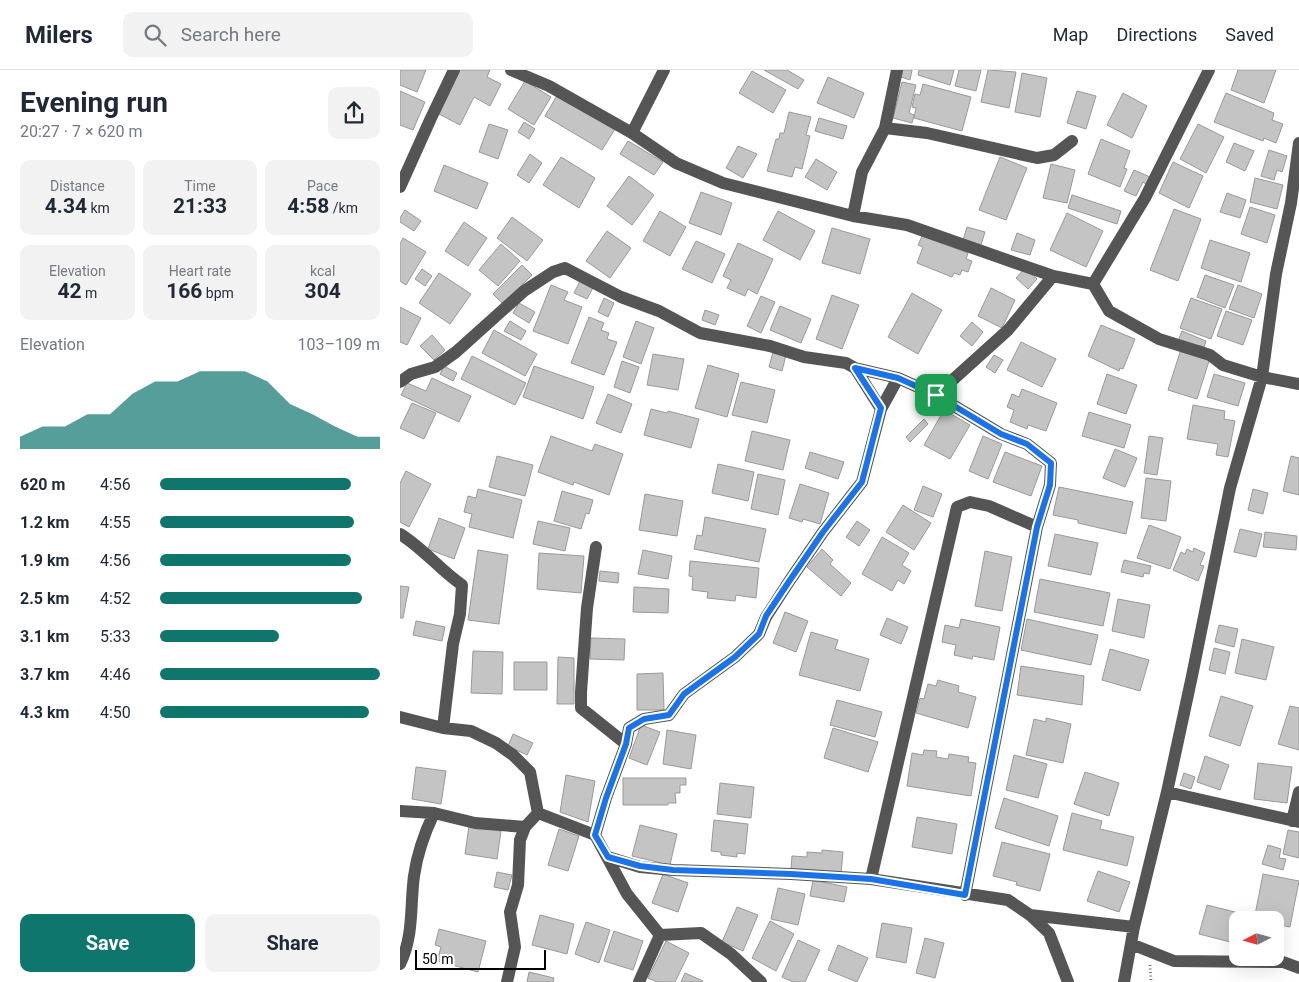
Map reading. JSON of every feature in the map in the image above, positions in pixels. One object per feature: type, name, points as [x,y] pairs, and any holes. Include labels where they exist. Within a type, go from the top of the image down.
[{"type":"street","points":[[400,187],[454,70]]},
{"type":"street","points":[[510,70],[548,86],[632,133],[676,163],[723,183],[853,216],[907,225],[1053,276],[1093,284],[1109,311],[1159,338],[1210,355],[1223,365],[1262,377],[1299,384]]},
{"type":"street","points":[[632,133],[664,70]]},
{"type":"street","points":[[853,216],[862,172],[885,128],[897,70]]},
{"type":"street","points":[[1093,284],[1145,198],[1210,70]]},
{"type":"street","points":[[885,128],[927,133],[1037,158],[1054,154],[1072,141]]},
{"type":"street","points":[[1124,982],[1134,927],[1167,792],[1192,676],[1230,488],[1262,377],[1276,274],[1291,203],[1299,143]]},
{"type":"street","points":[[400,382],[411,374],[435,368],[456,352],[524,291],[553,272],[565,268],[621,297],[658,311],[700,333],[770,346],[804,357],[846,363],[855,368],[898,378],[936,395],[1001,434],[1027,444],[1051,463],[1050,485],[1037,527],[965,895]]},
{"type":"street","points":[[936,395],[1008,330],[1053,276]]},
{"type":"street","points":[[855,368],[881,408]]},
{"type":"street","points":[[595,835],[606,798],[626,744],[629,728],[644,719],[669,715],[684,694],[735,657],[759,634],[766,616],[806,556],[862,482],[881,408],[898,378]]},
{"type":"street","points":[[871,879],[957,507],[970,502],[989,506],[1037,527]]},
{"type":"street","points":[[400,534],[411,541],[447,575],[462,585],[460,614],[453,644],[443,728]]},
{"type":"street","points":[[596,547],[587,608],[580,692],[581,708],[626,744]]},
{"type":"street","points":[[400,717],[443,728],[471,731],[496,743],[530,772],[538,813]]},
{"type":"street","points":[[1167,792],[1296,821],[1299,792]]},
{"type":"street","points":[[400,811],[434,813],[476,823],[525,827]]},
{"type":"street","points":[[400,964],[409,935],[414,875],[426,830],[434,813]]},
{"type":"street","points":[[507,982],[515,947],[510,912],[518,885],[520,840],[525,827],[538,813]]},
{"type":"street","points":[[538,813],[595,835],[627,894],[660,935]]},
{"type":"street","points":[[608,857],[640,866],[673,870],[871,879],[965,895],[1008,900],[1030,915],[1050,934],[1068,982]]},
{"type":"street","points":[[1030,915],[1134,927]]},
{"type":"street","points":[[660,935],[701,933],[730,954],[761,982]]},
{"type":"street","points":[[639,982],[660,935]]},
{"type":"street","points":[[1131,944],[1174,961],[1283,962],[1299,968]]},
{"type":"building","points":[[400,70],[426,70],[417,92],[400,85]]},
{"type":"building","points":[[460,70],[490,70],[487,77],[501,84],[490,106],[474,97],[460,125],[439,114]]},
{"type":"building","points":[[764,70],[787,70],[804,80],[798,89]]},
{"type":"building","points":[[903,70],[912,70],[910,80],[901,77]]},
{"type":"building","points":[[919,70],[954,70],[950,85],[918,75]]},
{"type":"building","points":[[959,70],[981,70],[976,91],[955,86]]},
{"type":"building","points":[[988,70],[1016,72],[1009,108],[981,102]]},
{"type":"building","points":[[1238,70],[1276,70],[1264,103],[1231,90]]},
{"type":"building","points":[[752,71],[786,90],[773,113],[739,93]]},
{"type":"building","points":[[1022,73],[1047,78],[1040,117],[1015,112]]},
{"type":"building","points":[[828,77],[864,93],[854,118],[817,103]]},
{"type":"building","points":[[525,81],[551,97],[534,125],[508,109]]},
{"type":"building","points":[[902,82],[916,85],[909,113],[914,115],[912,123],[893,118]]},
{"type":"building","points":[[923,84],[971,97],[962,131],[914,118],[916,108],[912,107],[915,94],[920,95]]},
{"type":"building","points":[[400,91],[425,102],[413,130],[400,125]]},
{"type":"building","points":[[1077,91],[1096,96],[1086,129],[1067,123]]},
{"type":"building","points":[[1123,93],[1147,106],[1132,138],[1107,125]]},
{"type":"building","points":[[1226,93],[1274,113],[1272,120],[1283,124],[1276,143],[1264,138],[1263,141],[1214,122]]},
{"type":"building","points":[[558,94],[615,129],[602,150],[545,116]]},
{"type":"building","points":[[789,112],[811,117],[806,135],[810,136],[802,169],[795,167],[792,177],[767,171],[776,139],[779,139],[780,133],[784,133]]},
{"type":"building","points":[[819,118],[847,126],[843,139],[815,131]]},
{"type":"building","points":[[524,122],[535,129],[529,139],[518,132]]},
{"type":"building","points":[[489,124],[508,130],[498,159],[479,152]]},
{"type":"building","points":[[1198,124],[1224,137],[1206,173],[1180,159]]},
{"type":"building","points":[[1101,139],[1130,151],[1124,168],[1127,169],[1120,187],[1088,174]]},
{"type":"building","points":[[628,141],[663,162],[654,175],[620,154]]},
{"type":"building","points":[[1234,143],[1254,151],[1245,171],[1226,162]]},
{"type":"building","points":[[738,146],[757,154],[743,178],[726,168]]},
{"type":"building","points":[[1269,150],[1287,156],[1282,172],[1277,170],[1274,180],[1261,176]]},
{"type":"building","points":[[530,154],[542,163],[529,183],[517,175]]},
{"type":"building","points":[[561,157],[595,178],[579,208],[543,185]]},
{"type":"building","points":[[1000,157],[1027,168],[1006,220],[979,210]]},
{"type":"building","points":[[816,159],[837,172],[827,190],[805,177]]},
{"type":"building","points":[[1173,162],[1203,176],[1189,208],[1159,193]]},
{"type":"building","points":[[1051,164],[1075,170],[1067,203],[1043,198]]},
{"type":"building","points":[[444,165],[488,183],[477,209],[434,191]]},
{"type":"building","points":[[1134,170],[1150,177],[1146,184],[1143,182],[1136,196],[1124,191]]},
{"type":"building","points":[[629,176],[654,195],[632,225],[607,206]]},
{"type":"building","points":[[1255,178],[1283,185],[1277,209],[1250,202]]},
{"type":"building","points":[[701,192],[732,203],[721,235],[689,223]]},
{"type":"building","points":[[1227,193],[1246,200],[1240,218],[1220,212]]},
{"type":"building","points":[[1072,195],[1121,211],[1117,224],[1068,208]]},
{"type":"building","points":[[1250,207],[1275,215],[1267,243],[1241,234]]},
{"type":"building","points":[[1174,209],[1201,219],[1178,281],[1150,270]]},
{"type":"building","points":[[405,210],[421,221],[414,231],[400,222],[400,218]]},
{"type":"building","points":[[660,211],[686,227],[670,256],[643,241]]},
{"type":"building","points":[[778,211],[815,231],[800,260],[763,240]]},
{"type":"building","points":[[1067,213],[1103,231],[1086,267],[1050,250]]},
{"type":"building","points":[[512,217],[543,240],[527,261],[497,238]]},
{"type":"building","points":[[464,222],[487,238],[468,266],[445,251]]},
{"type":"building","points":[[967,227],[985,232],[981,245],[963,240]]},
{"type":"building","points":[[832,228],[870,239],[860,274],[822,263]]},
{"type":"building","points":[[607,231],[631,248],[610,278],[586,261]]},
{"type":"building","points":[[1017,233],[1035,240],[1030,255],[1011,250]]},
{"type":"building","points":[[922,236],[968,253],[966,259],[972,261],[968,272],[962,270],[960,275],[954,273],[952,277],[917,263],[923,247],[918,245]]},
{"type":"building","points":[[403,238],[426,252],[406,285],[400,281],[400,244]]},
{"type":"building","points":[[1210,240],[1250,253],[1241,282],[1201,268]]},
{"type":"building","points":[[696,241],[725,254],[712,283],[682,269]]},
{"type":"building","points":[[738,243],[773,259],[757,294],[748,289],[745,296],[727,288],[731,280],[723,276]]},
{"type":"building","points":[[501,244],[520,261],[498,286],[479,270]]},
{"type":"building","points":[[522,265],[532,275],[503,304],[493,294]]},
{"type":"building","points":[[1025,268],[1037,279],[1028,289],[1016,278]]},
{"type":"building","points":[[422,269],[432,276],[425,286],[415,279]]},
{"type":"building","points":[[439,273],[471,294],[450,324],[419,303]]},
{"type":"building","points":[[1205,275],[1234,285],[1225,308],[1197,297]]},
{"type":"building","points":[[581,279],[594,286],[587,299],[574,293]]},
{"type":"building","points":[[551,285],[568,292],[564,300],[582,307],[568,344],[533,331]]},
{"type":"building","points":[[1238,285],[1262,294],[1254,318],[1229,309]]},
{"type":"building","points":[[991,288],[1015,300],[1002,328],[978,316]]},
{"type":"building","points":[[912,293],[942,310],[918,354],[888,337]]},
{"type":"building","points":[[832,295],[859,305],[842,349],[816,339]]},
{"type":"building","points":[[761,296],[775,302],[761,333],[747,326]]},
{"type":"building","points":[[604,298],[614,303],[608,317],[598,312]]},
{"type":"building","points":[[1191,298],[1222,309],[1211,339],[1180,328]]},
{"type":"building","points":[[519,303],[535,312],[529,323],[513,313]]},
{"type":"building","points":[[780,306],[811,319],[801,343],[770,330]]},
{"type":"building","points":[[400,307],[421,318],[407,345],[400,342]]},
{"type":"building","points":[[705,310],[719,315],[715,325],[702,320]]},
{"type":"building","points":[[1226,311],[1252,320],[1243,345],[1217,336]]},
{"type":"building","points":[[589,317],[604,323],[601,330],[609,333],[607,339],[617,342],[604,375],[571,363]]},
{"type":"building","points":[[510,321],[526,331],[521,340],[504,331]]},
{"type":"building","points":[[636,321],[654,328],[641,364],[623,357]]},
{"type":"building","points":[[972,322],[983,332],[972,346],[960,336]]},
{"type":"building","points":[[1101,325],[1135,339],[1123,369],[1120,368],[1119,371],[1088,356]]},
{"type":"building","points":[[494,330],[537,354],[525,376],[482,353]]},
{"type":"building","points":[[1182,331],[1206,341],[1204,347],[1178,341]]},
{"type":"building","points":[[432,335],[445,350],[434,360],[420,346]]},
{"type":"building","points":[[1021,342],[1056,359],[1042,387],[1007,370]]},
{"type":"building","points":[[1181,349],[1210,358],[1197,399],[1168,390]]},
{"type":"building","points":[[773,352],[786,355],[782,371],[769,367]]},
{"type":"building","points":[[653,354],[684,359],[678,390],[647,385]]},
{"type":"building","points":[[994,355],[1003,360],[995,373],[986,367]]},
{"type":"building","points":[[472,356],[526,383],[515,405],[461,379]]},
{"type":"building","points":[[622,361],[639,367],[630,393],[614,387]]},
{"type":"building","points":[[708,365],[739,374],[727,417],[695,408]]},
{"type":"building","points":[[444,366],[457,373],[453,381],[440,374]]},
{"type":"building","points":[[534,366],[594,387],[583,419],[523,397]]},
{"type":"building","points":[[1107,374],[1137,385],[1126,414],[1097,404]]},
{"type":"building","points":[[1214,374],[1245,383],[1238,406],[1207,397]]},
{"type":"building","points":[[432,378],[471,396],[459,422],[401,395],[407,383],[426,391]]},
{"type":"building","points":[[741,382],[775,390],[767,423],[732,415]]},
{"type":"building","points":[[1022,389],[1057,403],[1046,431],[1028,425],[1027,429],[1010,422],[1014,410],[1007,407],[1012,394],[1019,397]]},
{"type":"building","points":[[608,394],[632,404],[621,433],[596,423]]},
{"type":"building","points":[[412,403],[436,413],[424,439],[400,428]]},
{"type":"building","points":[[1193,405],[1225,411],[1224,419],[1235,421],[1228,457],[1216,455],[1218,444],[1187,439]]},
{"type":"building","points":[[651,409],[667,413],[668,411],[699,419],[691,448],[644,435]]},
{"type":"building","points":[[944,410],[970,425],[950,459],[924,445]]},
{"type":"building","points":[[1089,412],[1131,425],[1124,448],[1082,436]]},
{"type":"building","points":[[924,419],[928,424],[910,442],[906,437]]},
{"type":"building","points":[[752,431],[790,440],[783,470],[745,461]]},
{"type":"building","points":[[551,436],[592,451],[595,444],[623,454],[609,495],[574,482],[573,485],[538,472]]},
{"type":"building","points":[[983,436],[1002,444],[988,479],[969,471]]},
{"type":"building","points":[[1149,436],[1163,438],[1157,475],[1144,473]]},
{"type":"building","points":[[1115,449],[1137,458],[1125,487],[1103,478]]},
{"type":"building","points":[[810,452],[844,462],[838,479],[805,468]]},
{"type":"building","points":[[1005,452],[1042,466],[1031,496],[993,482]]},
{"type":"building","points":[[497,456],[533,465],[525,496],[489,487]]},
{"type":"building","points":[[1291,456],[1299,458],[1299,495],[1283,491]]},
{"type":"building","points":[[718,464],[754,472],[748,501],[712,493]]},
{"type":"building","points":[[406,471],[431,484],[409,527],[400,522],[400,483]]},
{"type":"building","points":[[758,474],[785,480],[778,515],[751,509]]},
{"type":"building","points":[[1146,478],[1171,481],[1166,521],[1141,518]]},
{"type":"building","points":[[800,484],[829,493],[820,524],[803,519],[802,522],[789,518]]},
{"type":"building","points":[[923,486],[942,494],[933,517],[914,510]]},
{"type":"building","points":[[1059,487],[1133,502],[1126,534],[1053,515]]},
{"type":"building","points":[[478,489],[522,500],[513,538],[469,527],[472,514],[464,512],[468,496],[476,498]]},
{"type":"building","points":[[1253,489],[1268,493],[1263,514],[1248,510]]},
{"type":"building","points":[[562,491],[593,500],[589,514],[586,513],[581,529],[554,521]]},
{"type":"building","points":[[645,494],[683,501],[677,536],[639,530]]},
{"type":"building","points":[[903,505],[931,523],[914,550],[886,532]]},
{"type":"building","points":[[705,517],[766,529],[759,562],[694,549],[697,535],[702,536]]},
{"type":"building","points":[[439,518],[465,528],[454,559],[428,549]]},
{"type":"building","points":[[538,521],[570,528],[565,551],[533,544]]},
{"type":"building","points":[[857,521],[870,530],[859,546],[846,537]]},
{"type":"building","points":[[1149,525],[1181,537],[1170,569],[1137,558]]},
{"type":"building","points":[[1240,529],[1262,534],[1256,557],[1234,552]]},
{"type":"building","points":[[1265,532],[1297,536],[1296,550],[1263,547]]},
{"type":"building","points":[[1055,534],[1098,543],[1091,575],[1048,566]]},
{"type":"building","points":[[882,537],[909,553],[902,565],[911,571],[904,584],[898,580],[892,591],[862,574]]},
{"type":"building","points":[[1194,548],[1205,553],[1200,565],[1204,566],[1198,581],[1173,570],[1181,552],[1185,554],[1187,549],[1193,552]]},
{"type":"building","points":[[822,549],[833,560],[830,564],[851,583],[841,596],[807,567]]},
{"type":"building","points":[[478,550],[508,555],[499,624],[468,620]]},
{"type":"building","points":[[643,550],[672,556],[668,579],[638,574]]},
{"type":"building","points":[[985,551],[1012,557],[1002,611],[975,606]]},
{"type":"building","points":[[539,553],[584,556],[581,593],[537,589]]},
{"type":"building","points":[[1124,560],[1151,566],[1149,574],[1144,573],[1143,577],[1121,572]]},
{"type":"building","points":[[690,561],[759,568],[756,598],[736,595],[735,601],[707,598],[708,592],[692,590],[693,577],[689,576]]},
{"type":"building","points":[[600,571],[619,573],[618,583],[599,581]]},
{"type":"building","points":[[1040,579],[1110,593],[1103,626],[1034,612]]},
{"type":"building","points":[[400,586],[409,587],[403,618],[400,618]]},
{"type":"building","points":[[634,587],[669,589],[668,613],[633,612]]},
{"type":"building","points":[[1118,599],[1150,605],[1144,638],[1112,631]]},
{"type":"building","points":[[785,612],[808,621],[796,652],[773,643]]},
{"type":"building","points":[[887,618],[908,627],[901,644],[880,635]]},
{"type":"building","points":[[961,619],[1000,627],[994,660],[973,656],[972,659],[954,655],[956,645],[942,642],[945,625],[959,628]]},
{"type":"building","points":[[1027,619],[1098,635],[1091,665],[1021,650]]},
{"type":"building","points":[[416,621],[445,627],[442,641],[413,635]]},
{"type":"building","points":[[1219,625],[1238,629],[1234,647],[1215,642]]},
{"type":"building","points":[[811,632],[838,640],[835,649],[869,659],[860,691],[799,675]]},
{"type":"building","points":[[591,638],[625,639],[624,660],[590,659]]},
{"type":"building","points":[[1242,639],[1274,647],[1266,680],[1235,673]]},
{"type":"building","points":[[1214,648],[1230,652],[1225,674],[1209,670]]},
{"type":"building","points":[[1110,649],[1149,660],[1140,691],[1102,680]]},
{"type":"building","points":[[473,651],[503,652],[502,694],[471,693]]},
{"type":"building","points":[[558,657],[574,658],[574,704],[557,704]]},
{"type":"building","points":[[514,662],[547,662],[547,690],[514,690]]},
{"type":"building","points":[[1021,666],[1084,676],[1082,705],[1017,695]]},
{"type":"building","points":[[663,673],[664,710],[637,710],[637,674]]},
{"type":"building","points":[[938,680],[959,686],[958,692],[976,697],[968,728],[916,713],[920,698],[924,699],[928,684],[936,686]]},
{"type":"building","points":[[1221,696],[1253,706],[1240,746],[1209,736]]},
{"type":"building","points":[[837,700],[882,712],[875,737],[830,725]]},
{"type":"building","points":[[1290,706],[1299,708],[1299,750],[1278,744]]},
{"type":"building","points":[[1046,718],[1071,724],[1063,763],[1026,755],[1034,719],[1046,722]]},
{"type":"building","points":[[641,725],[660,732],[647,765],[629,758]]},
{"type":"building","points":[[833,728],[878,742],[868,772],[824,758]]},
{"type":"building","points":[[667,730],[696,735],[691,769],[663,764]]},
{"type":"building","points":[[513,734],[533,743],[527,755],[508,746]]},
{"type":"building","points":[[924,750],[937,751],[936,757],[948,759],[949,754],[969,757],[968,762],[976,763],[971,796],[907,786],[912,753],[923,755]]},
{"type":"building","points":[[1014,755],[1047,764],[1038,798],[1006,790]]},
{"type":"building","points":[[1205,756],[1229,765],[1220,790],[1197,782]]},
{"type":"building","points":[[1258,763],[1292,767],[1287,803],[1254,799]]},
{"type":"building","points":[[416,767],[446,771],[441,804],[412,799]]},
{"type":"building","points":[[1085,772],[1119,783],[1109,816],[1074,804]]},
{"type":"building","points":[[1184,773],[1195,777],[1191,789],[1180,785]]},
{"type":"building","points":[[566,775],[595,781],[588,822],[560,812]]},
{"type":"building","points":[[623,778],[686,778],[686,785],[680,785],[680,793],[675,793],[676,803],[668,803],[668,805],[623,805]]},
{"type":"building","points":[[720,783],[754,787],[751,818],[717,814]]},
{"type":"building","points":[[1004,798],[1058,816],[1049,846],[995,828]]},
{"type":"building","points":[[1072,813],[1102,821],[1100,829],[1134,837],[1127,866],[1063,850]]},
{"type":"building","points":[[917,817],[957,824],[952,854],[912,847]]},
{"type":"building","points":[[714,820],[748,824],[745,854],[737,853],[737,857],[721,855],[721,852],[711,851]]},
{"type":"building","points":[[640,825],[677,834],[670,865],[632,856]]},
{"type":"building","points":[[469,826],[501,831],[497,859],[465,854]]},
{"type":"building","points":[[559,829],[579,836],[568,871],[548,865]]},
{"type":"building","points":[[1288,830],[1299,832],[1299,858],[1283,854]]},
{"type":"building","points":[[1002,842],[1050,854],[1040,891],[1016,885],[1017,882],[993,876]]},
{"type":"building","points":[[1268,845],[1281,849],[1279,858],[1286,859],[1283,870],[1262,864]]},
{"type":"building","points":[[822,850],[843,852],[841,874],[791,869],[792,856],[807,857],[807,852],[822,853]]},
{"type":"building","points":[[1098,871],[1130,882],[1119,912],[1087,901]]},
{"type":"building","points":[[497,872],[512,875],[508,890],[494,887]]},
{"type":"building","points":[[663,874],[688,883],[678,912],[652,903]]},
{"type":"building","points":[[1263,874],[1299,881],[1290,927],[1284,926],[1284,911],[1256,911]]},
{"type":"building","points":[[813,880],[847,887],[844,902],[810,896]]},
{"type":"building","points":[[778,888],[805,894],[798,925],[771,919]]},
{"type":"building","points":[[1207,905],[1231,911],[1229,911],[1229,942],[1199,934]]},
{"type":"building","points":[[737,907],[758,915],[743,951],[722,942]]},
{"type":"building","points":[[540,915],[574,924],[567,954],[532,945]]},
{"type":"building","points":[[770,921],[794,934],[776,971],[752,958]]},
{"type":"building","points":[[586,922],[610,930],[599,963],[575,954]]},
{"type":"building","points":[[882,923],[912,928],[906,963],[876,957]]},
{"type":"building","points":[[439,929],[486,941],[478,972],[437,961],[441,947],[435,945]]},
{"type":"building","points":[[614,931],[643,941],[633,970],[604,961]]},
{"type":"building","points":[[925,938],[944,943],[935,978],[916,973]]},
{"type":"building","points":[[798,940],[820,950],[805,982],[793,982],[782,977]]},
{"type":"building","points":[[666,941],[689,953],[675,982],[657,982],[648,978]]},
{"type":"building","points":[[838,945],[868,958],[857,982],[828,970]]},
{"type":"building","points":[[529,972],[554,978],[553,982],[527,982]]},
{"type":"building","points":[[685,973],[703,981],[681,982]]},
{"type":"route","points":[[855,368],[898,378],[936,395],[1001,434],[1027,444],[1051,463],[1050,485],[1037,527],[965,895],[871,879],[673,870],[640,866],[608,857],[595,835],[606,798],[626,744],[629,728],[644,719],[669,715],[684,694],[735,657],[759,634],[766,616],[790,580],[823,532],[862,482],[881,408],[855,368]]}]
